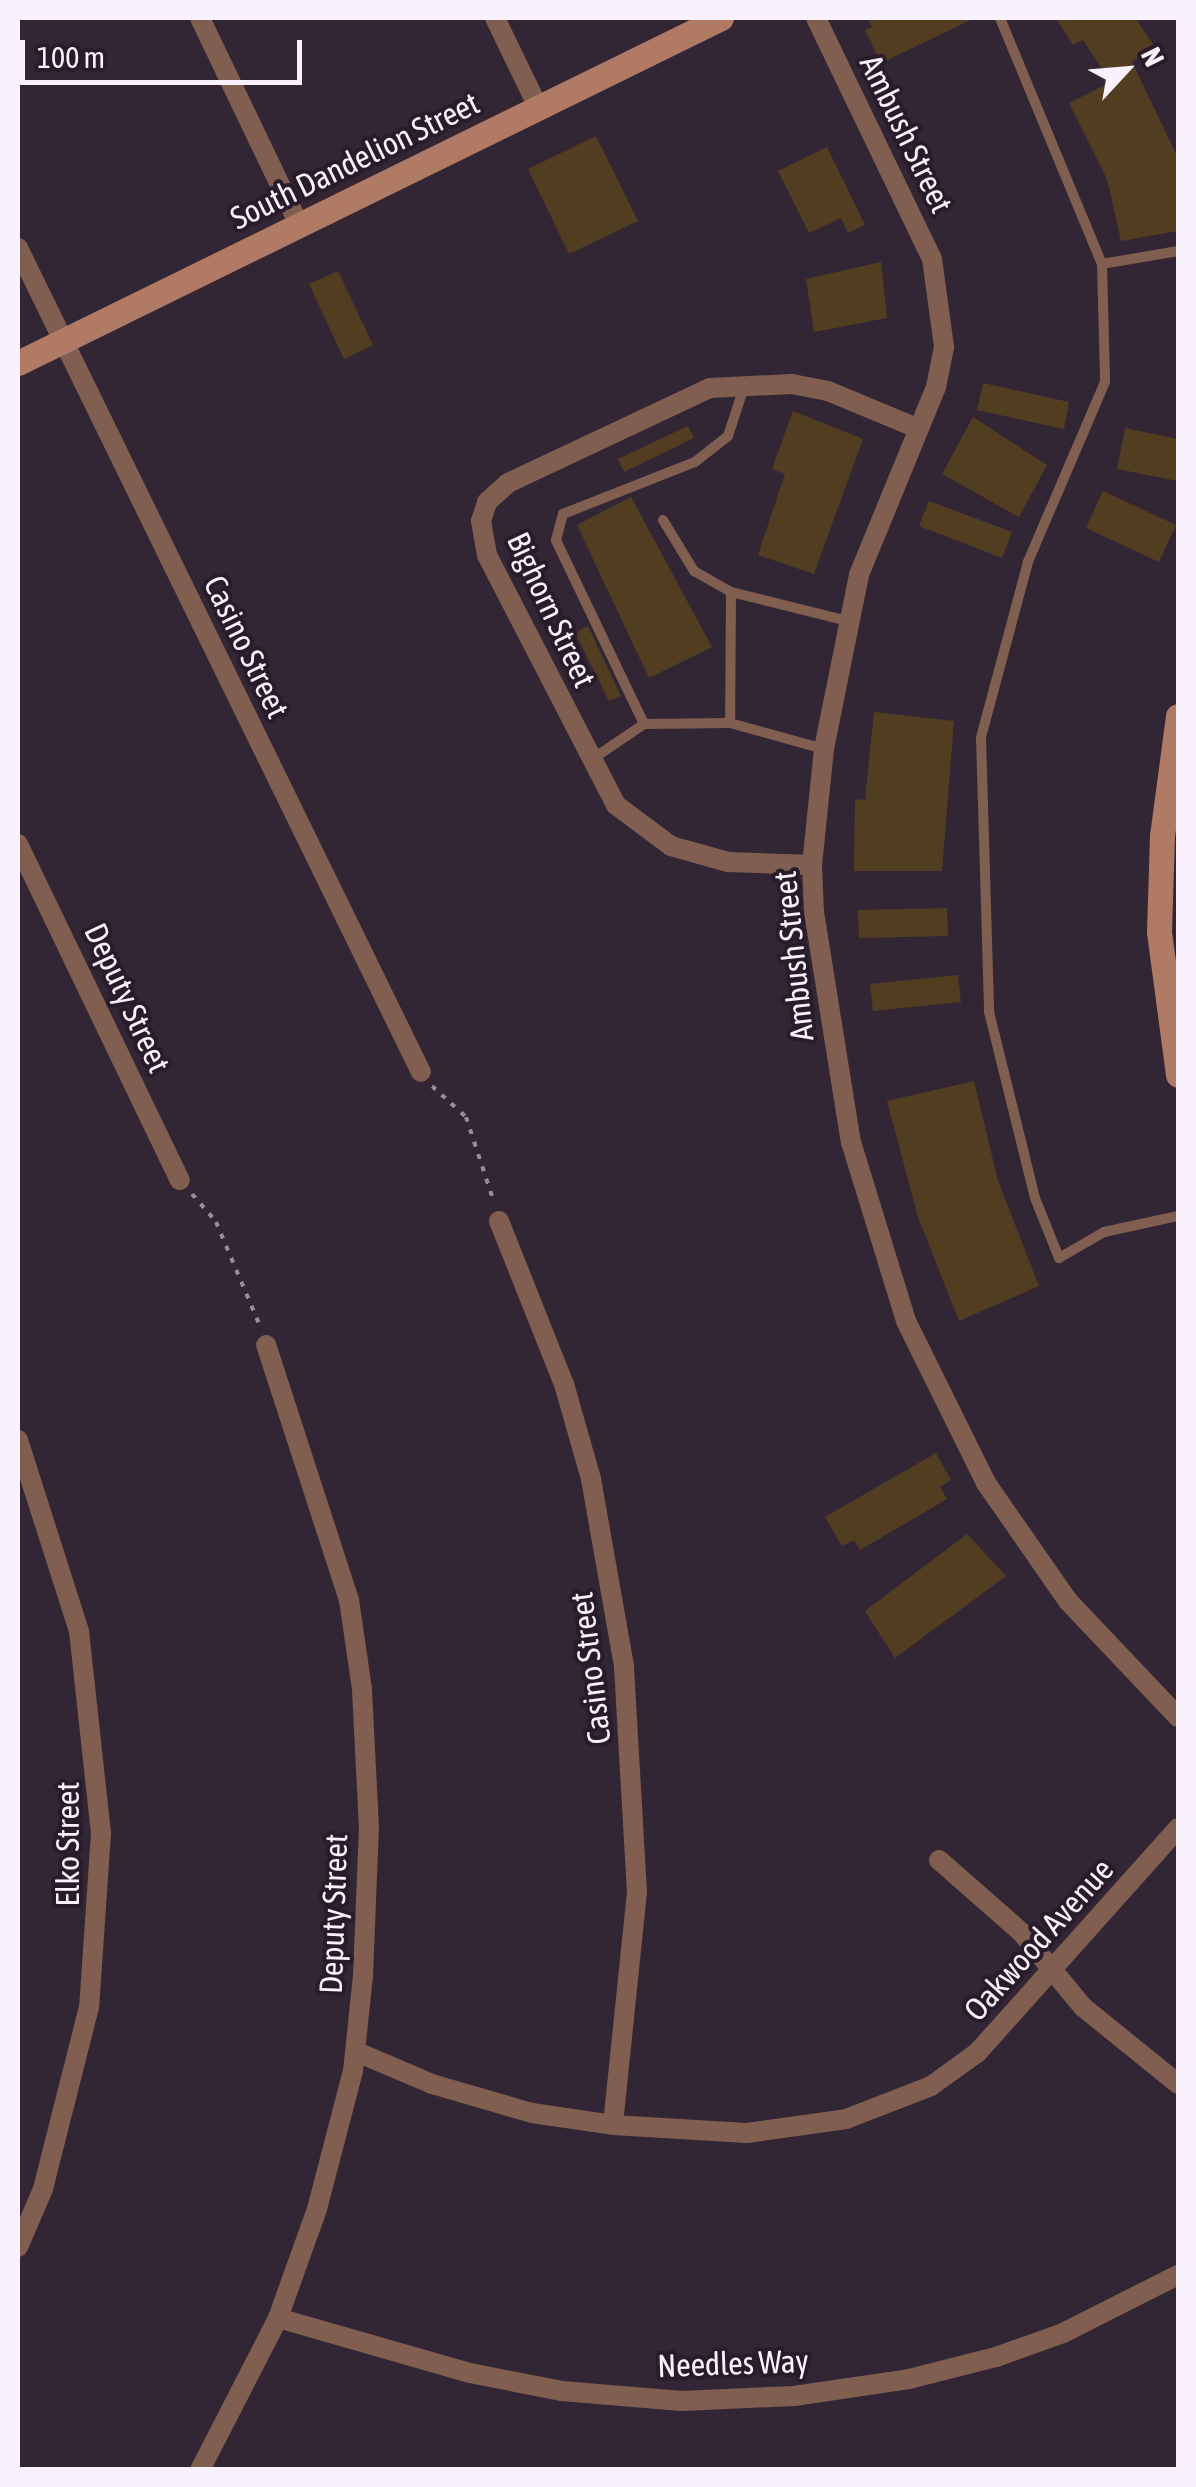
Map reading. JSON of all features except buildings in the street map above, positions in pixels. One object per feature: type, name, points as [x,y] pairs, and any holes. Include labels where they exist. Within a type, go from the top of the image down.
[{"type":"street","points":[[200,18],[299,225]]},
{"type":"street","points":[[496,18],[538,107]]},
{"type":"street","name":"South Dandelion Street","points":[[18,363],[721,18]]},
{"type":"street","name":"Ambush Street","points":[[816,18],[932,259],[942,297],[944,347],[936,387],[916,428],[848,621],[824,748],[812,864],[852,1142],[878,1245],[926,1370],[1028,1550],[1178,1716]]},
{"type":"street","name":"Casino Street","points":[[18,248],[421,1072]]},
{"type":"street","name":"Bighorn Street","points":[[812,864],[728,862],[671,846],[616,806],[487,555],[481,521],[487,502],[508,483],[691,394],[745,383],[828,392],[916,428]]},
{"type":"street","points":[[1178,716],[1162,836],[1160,932],[1178,1076]]},
{"type":"street","name":"Deputy Street","points":[[18,844],[180,1180]]},
{"type":"street","name":"Casino Street","points":[[499,1221],[564,1384],[591,1479],[624,1668],[636,1892],[613,2126]]},
{"type":"street","name":"Deputy Street","points":[[200,2470],[278,2318],[317,2209],[357,2052],[369,1828],[362,1688],[350,1600],[266,1345]]},
{"type":"street","name":"Elko Street","points":[[18,1440],[78,1631],[102,1832],[89,2007],[65,2114],[18,2247]]},
{"type":"street","name":"Oakwood Avenue","points":[[357,2052],[516,2108],[613,2126],[747,2133],[846,2119],[894,2105],[977,2053],[1055,1972],[1178,1828]]},
{"type":"street","points":[[939,1860],[1055,1972],[1082,2006],[1178,2084]]},
{"type":"street","name":"Needles Way","points":[[278,2318],[470,2373],[562,2391],[682,2400],[794,2396],[910,2379],[996,2356],[1063,2334],[1178,2275]]},
{"type":"lane","points":[[1000,18],[1102,264],[1105,382],[1028,562],[981,738],[989,1012],[1035,1198],[1059,1258],[1104,1232],[1178,1216]]},
{"type":"lane","points":[[1102,264],[1178,252]]},
{"type":"lane","points":[[644,724],[556,540],[564,514],[695,462],[728,436],[745,383]]},
{"type":"lane","points":[[663,520],[694,571],[730,592],[848,621]]},
{"type":"lane","points":[[730,592],[730,723]]},
{"type":"lane","points":[[590,760],[644,724],[730,723],[824,748]]},
{"type":"path","points":[[421,1072],[466,1117],[499,1221]]},
{"type":"path","points":[[180,1180],[216,1222],[252,1298],[266,1345]]}]
